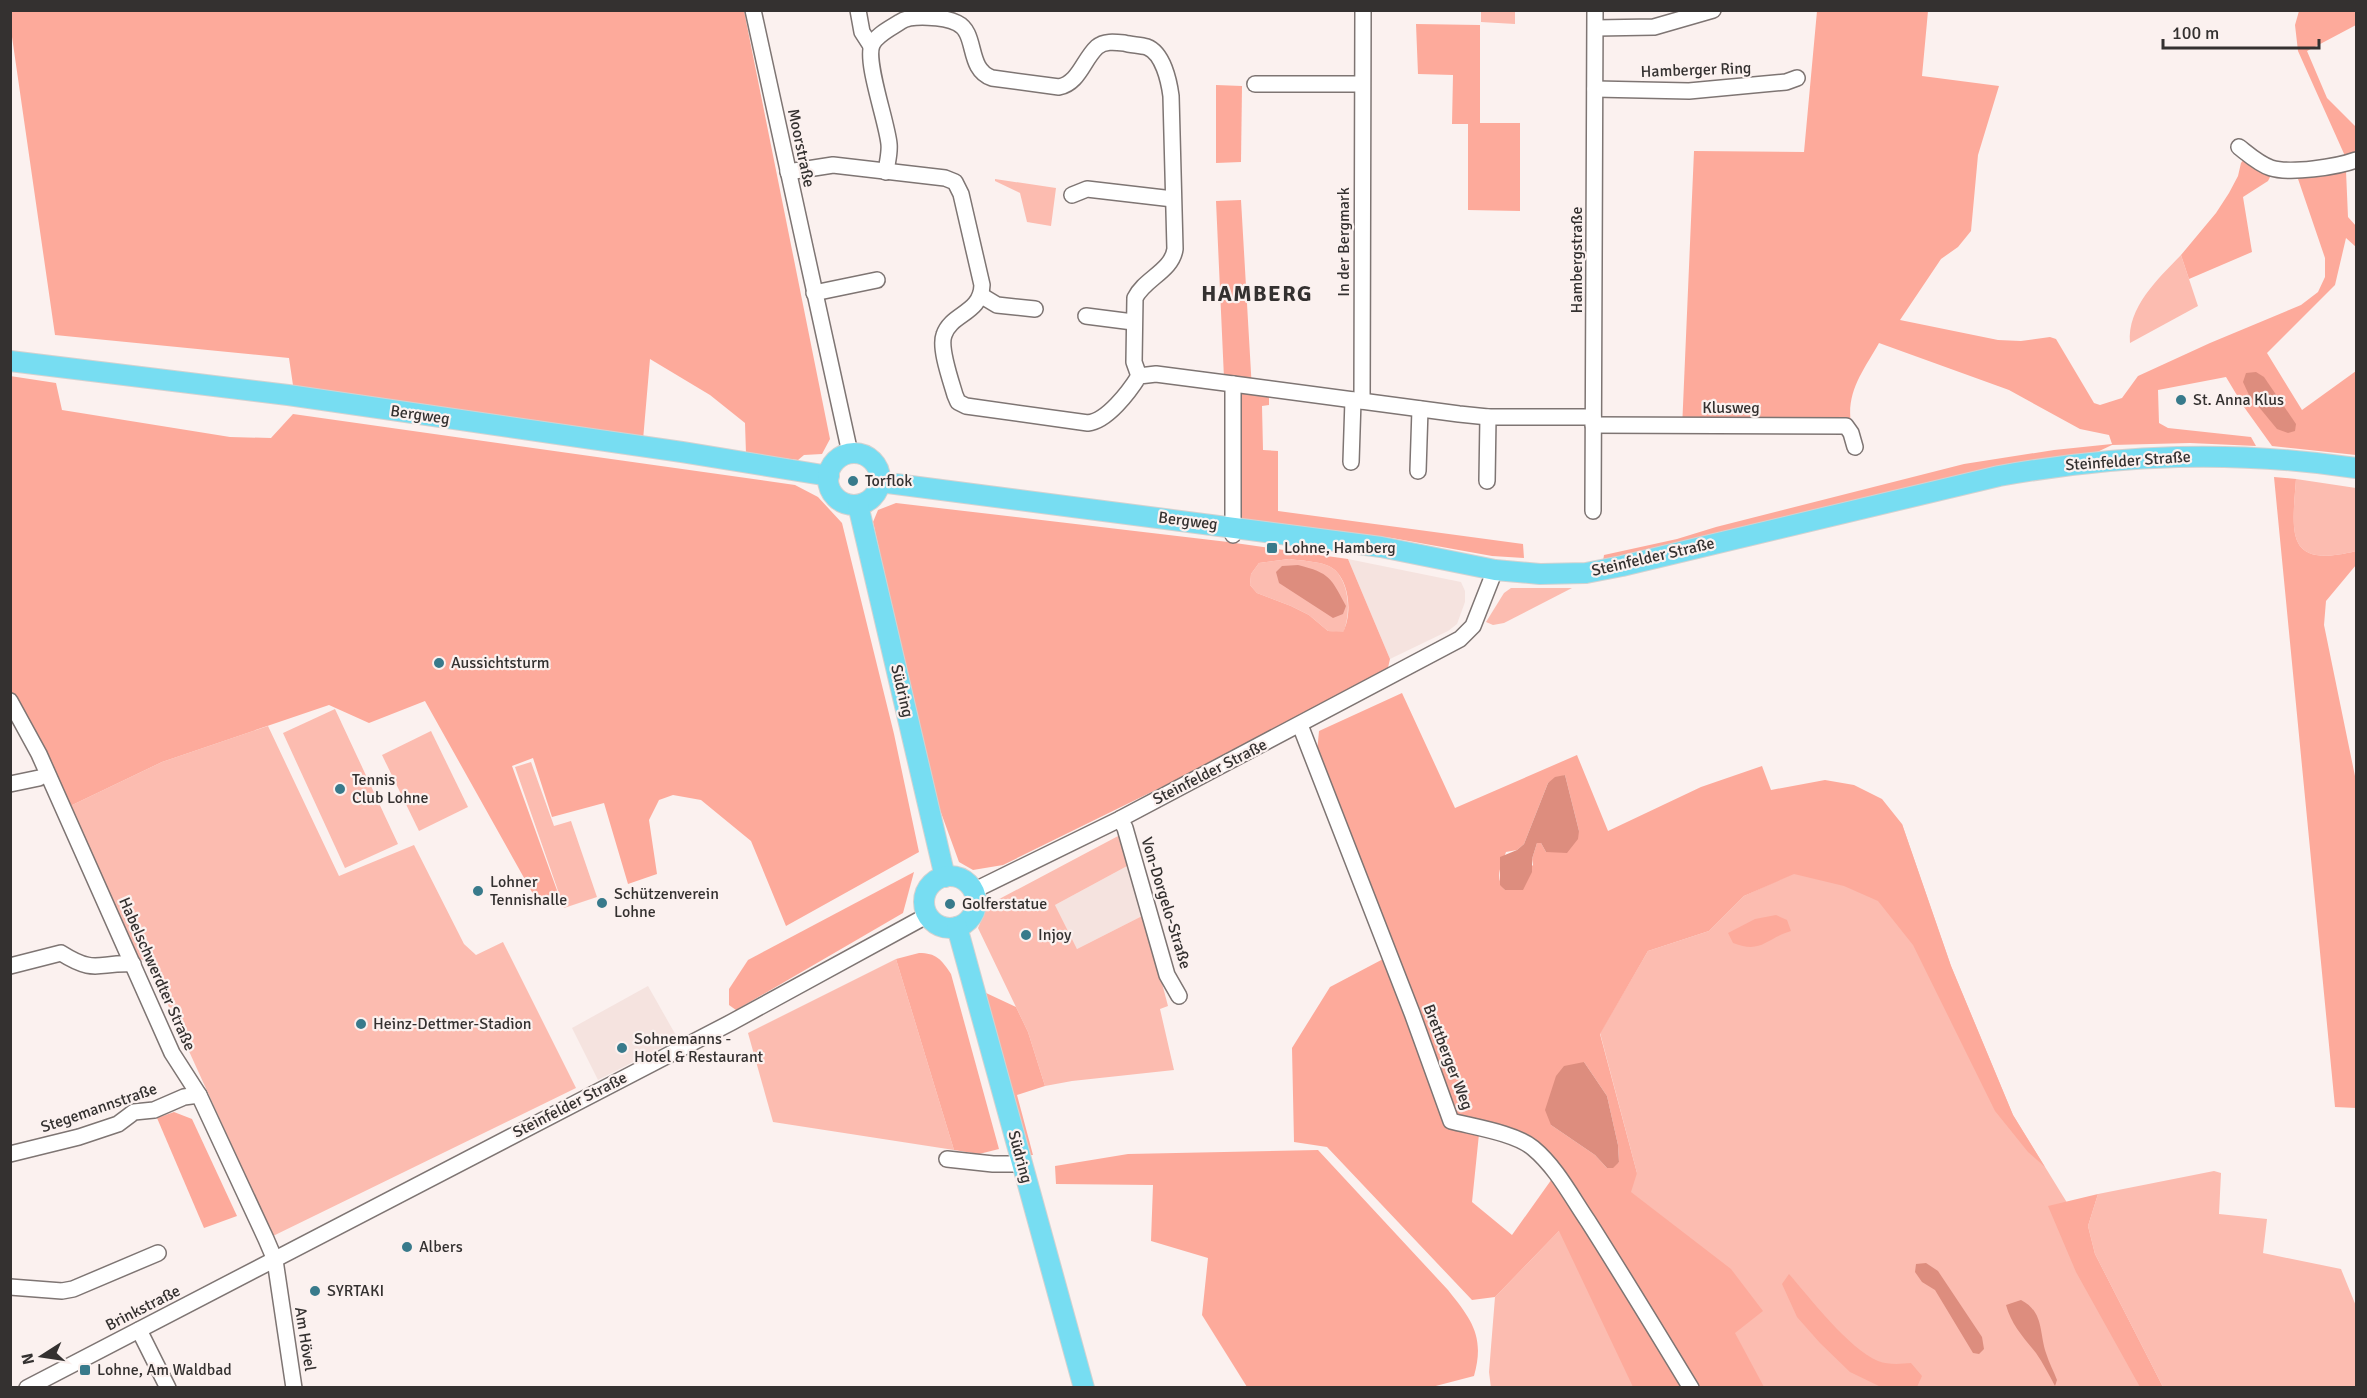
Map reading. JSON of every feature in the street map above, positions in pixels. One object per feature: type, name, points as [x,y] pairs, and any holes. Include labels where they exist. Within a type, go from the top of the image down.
[{"type":"main road","name":"Bergweg","points":[[10,361],[288,395],[682,452],[829,476]]},
{"type":"main road","points":[[850,453],[869,458],[878,467],[880,482],[872,498],[858,505],[837,499],[829,485],[829,476],[837,460],[850,453]]},
{"type":"main road","name":"Steinfelder Straße","points":[[1495,570],[1540,574],[1586,573],[1999,476],[2051,466],[2124,458],[2193,455],[2266,457],[2356,468]]},
{"type":"main road","name":"Bergweg","points":[[880,482],[1234,531],[1382,547],[1495,570]]},
{"type":"main road","name":"Südring","points":[[858,505],[945,877]]},
{"type":"main road","points":[[945,877],[961,879],[973,891],[975,902],[972,916],[957,927],[942,927],[928,915],[924,903],[927,891],[934,882],[945,877]]},
{"type":"main road","name":"Südring","points":[[957,927],[1084,1388]]},
{"type":"street","name":"Moorstraße","points":[[753,10],[850,453]]},
{"type":"street","points":[[858,10],[862,32],[871,46],[872,63],[889,145],[886,172]]},
{"type":"street","name":"In der Bergmark","points":[[1351,462],[1357,400],[1363,10]]},
{"type":"street","name":"Hambergstraße","points":[[1593,511],[1595,10]]},
{"type":"street","points":[[1596,28],[1654,27],[1713,10]]},
{"type":"street","points":[[788,172],[833,165],[945,178],[955,182],[961,194],[982,285],[982,296],[977,303],[948,328],[944,335],[943,345],[958,402],[966,406],[1096,422],[1131,390],[1139,376],[1134,362],[1133,304],[1138,291],[1174,256],[1171,93],[1158,56],[1149,48],[1114,42],[1103,43],[1095,48],[1072,81],[1059,87],[983,75],[966,32],[956,22],[908,17],[875,40],[871,46]]},
{"type":"street","name":"Hamberger Ring","points":[[1595,89],[1689,92],[1786,82],[1797,78]]},
{"type":"street","points":[[1255,84],[1362,84]]},
{"type":"street","points":[[2239,147],[2270,168],[2282,170],[2328,166],[2356,160]]},
{"type":"street","points":[[1072,195],[1087,189],[1173,199]]},
{"type":"street","points":[[814,293],[877,280]]},
{"type":"street","points":[[982,296],[997,305],[1035,309]]},
{"type":"street","points":[[1086,316],[1133,322]]},
{"type":"street","points":[[1139,376],[1156,374],[1488,417],[1593,421]]},
{"type":"street","points":[[1233,384],[1234,531]]},
{"type":"street","points":[[1418,471],[1420,410]]},
{"type":"street","points":[[1487,481],[1488,417]]},
{"type":"street","name":"Klusweg","points":[[1593,421],[1846,426],[1851,433],[1855,447]]},
{"type":"street","name":"Steinfelder Straße","points":[[973,891],[1120,819],[1460,639],[1473,626],[1495,570]]},
{"type":"street","name":"Habelschwerdter Straße","points":[[10,701],[39,754],[172,1053],[199,1095],[275,1260]]},
{"type":"street","name":"Brettberger Weg","points":[[1300,725],[1451,1121],[1519,1139],[1533,1147],[1558,1174],[1691,1388]]},
{"type":"street","points":[[10,784],[39,778]]},
{"type":"street","name":"Von-Dorgelo-Straße","points":[[1120,819],[1167,975],[1179,996]]},
{"type":"street","name":"Steinfelder Straße","points":[[275,1260],[358,1214],[732,1022],[928,915]]},
{"type":"street","points":[[10,966],[61,953],[78,964],[90,968],[133,964]]},
{"type":"street","name":"Stegemannstraße","points":[[10,1154],[79,1137],[118,1124],[134,1112],[154,1110],[184,1097],[199,1095]]},
{"type":"street","points":[[947,1158],[993,1164],[1022,1164]]},
{"type":"street","points":[[10,1287],[62,1291],[73,1289],[158,1253]]},
{"type":"street","name":"Brinkstraße","points":[[27,1388],[275,1260]]},
{"type":"street","name":"Am Hövel","points":[[275,1260],[294,1388]]},
{"type":"street","points":[[139,1330],[168,1388]]},
{"type":"shaded area","points":[[10,11],[744,11],[830,439],[822,454],[804,455],[798,460],[746,454],[745,423],[710,395],[650,359],[643,440],[294,392],[289,358],[55,335]]},
{"type":"shaded area","points":[[1481,11],[1515,11],[1515,24],[1481,22]]},
{"type":"shaded area","points":[[1817,11],[1928,11],[1922,76],[1999,86],[1978,155],[1971,231],[1958,247],[1941,259],[1900,320],[1998,340],[2021,341],[2050,337],[2056,339],[2094,403],[2100,405],[2122,398],[2138,376],[2301,305],[2318,292],[2325,277],[2325,258],[2296,173],[2345,156],[2298,51],[2295,25],[2299,11],[2356,11],[2356,25],[2307,51],[2327,98],[2356,127],[2356,167],[2346,171],[2348,217],[2356,226],[2356,247],[2346,238],[2335,285],[2267,353],[2302,410],[2356,371],[2356,455],[2272,446],[2226,377],[2158,390],[2159,423],[2168,428],[2251,437],[2256,446],[2190,443],[2112,445],[2095,453],[1603,561],[1604,555],[1677,539],[1964,464],[2054,450],[2112,444],[2109,435],[2080,429],[2009,390],[1879,343],[1854,391],[1850,412],[1851,424],[1682,429],[1694,151],[1804,152]]},
{"type":"shaded area","points":[[1416,24],[1480,25],[1480,123],[1520,123],[1520,211],[1468,210],[1468,124],[1452,124],[1453,75],[1418,74]]},
{"type":"shaded area","points":[[1216,85],[1242,86],[1241,162],[1216,163]]},
{"type":"shaded area","points":[[2244,159],[2272,173],[2268,181],[2243,197],[2252,252],[2189,279],[2181,255],[2216,213],[2238,176]]},
{"type":"shaded area","points":[[995,179],[1056,188],[1051,226],[1027,222],[1020,193]]},
{"type":"shaded area","points":[[1241,200],[1252,390],[1269,392],[1269,405],[1262,406],[1263,450],[1278,451],[1278,511],[1523,544],[1524,558],[1492,556],[1392,538],[1239,522],[1237,382],[1224,378],[1216,201]]},
{"type":"shaded area","points":[[2181,255],[2198,306],[2130,343],[2133,317],[2139,306],[2154,284]]},
{"type":"shaded area","points":[[2256,372],[2264,377],[2296,424],[2295,431],[2288,433],[2277,429],[2249,395],[2243,382],[2246,373]]},
{"type":"shaded area","points":[[10,376],[56,383],[62,410],[230,437],[271,438],[293,414],[795,485],[818,497],[842,523],[894,734],[919,852],[786,926],[751,841],[701,800],[673,795],[659,800],[649,820],[657,874],[628,884],[604,803],[552,817],[533,758],[512,766],[558,893],[537,901],[425,701],[369,723],[329,705],[162,762],[68,807],[36,738],[11,693]]},
{"type":"shaded area","points":[[2274,477],[2296,479],[2295,531],[2298,542],[2305,551],[2316,555],[2333,555],[2356,551],[2356,565],[2326,601],[2324,625],[2356,781],[2356,1108],[2335,1107]]},
{"type":"shaded area","points":[[2296,479],[2356,488],[2356,551],[2316,555],[2305,551],[2298,542],[2295,531]]},
{"type":"shaded area","points":[[896,503],[1228,542],[1348,559],[1390,659],[1387,672],[1288,725],[1003,865],[973,870],[959,862],[932,788],[873,522],[878,510]],"holes":[[[1289,559],[1325,565],[1331,567],[1340,576],[1348,600],[1348,617],[1343,632],[1328,631],[1309,615],[1257,593],[1250,585],[1251,574],[1259,563]]]},
{"type":"shaded area","points":[[1289,559],[1331,567],[1340,576],[1348,600],[1346,626],[1343,633],[1328,631],[1309,615],[1257,593],[1250,585],[1251,574],[1259,563]]},
{"type":"shaded area","points":[[1348,559],[1461,582],[1465,591],[1465,602],[1457,624],[1448,631],[1390,659]]},
{"type":"shaded area","points":[[1298,565],[1323,574],[1333,583],[1346,606],[1343,614],[1333,618],[1279,583],[1276,572],[1282,566]]},
{"type":"shaded area","points":[[1511,588],[1572,588],[1504,623],[1493,625],[1486,622],[1504,593]]},
{"type":"shaded area","points":[[1402,693],[1455,808],[1577,755],[1608,831],[1701,787],[1762,766],[1771,790],[1825,780],[1854,785],[1882,799],[1902,824],[1951,966],[2013,1115],[2045,1167],[2028,1152],[1995,1111],[1913,945],[1878,901],[1844,886],[1794,874],[1744,896],[1709,931],[1648,951],[1600,1034],[1637,1173],[1631,1192],[1731,1269],[1763,1311],[1735,1333],[1764,1387],[1696,1387],[1535,1143],[1454,1117],[1317,752],[1319,731]],"holes":[[[1565,775],[1579,831],[1546,852],[1541,843],[1537,843],[1532,859],[1533,865],[1505,890],[1499,876],[1506,852],[1517,850],[1524,844],[1548,783]],[[1584,1062],[1607,1096],[1618,1145],[1619,1162],[1607,1168],[1595,1155],[1551,1125]]]},
{"type":"shaded area","name":"Tennis Club Lohne","points":[[335,709],[398,844],[345,868],[283,733]]},
{"type":"shaded area","name":"Heinz-Dettmer-Stadion","points":[[268,726],[339,876],[414,845],[464,944],[476,955],[503,942],[576,1088],[273,1236],[148,961],[139,959],[68,807],[162,762]]},
{"type":"shaded area","name":"Tennis Club Lohne","points":[[431,731],[468,807],[419,831],[382,755]]},
{"type":"shaded area","points":[[531,762],[554,826],[571,821],[597,897],[564,908],[515,767]]},
{"type":"shaded area","points":[[1565,775],[1579,831],[1578,839],[1567,853],[1546,852],[1541,843],[1537,843],[1532,859],[1532,872],[1523,890],[1505,890],[1500,885],[1500,857],[1517,850],[1524,844],[1548,783],[1555,777]]},
{"type":"shaded area","points":[[1902,824],[1951,966],[2013,1115],[2066,1201],[2160,1387],[1491,1388],[1489,1372],[1495,1297],[1559,1231],[1637,1173],[1600,1033],[1648,951],[1709,931],[1744,896]]},
{"type":"shaded area","points":[[1120,835],[1129,865],[1055,905],[1077,949],[1144,915],[1168,1006],[1160,1009],[1174,1070],[1045,1086],[1028,1032],[978,928],[988,905]]},
{"type":"shaded area","points":[[1129,865],[1144,915],[1077,949],[1055,905]]},
{"type":"shaded area","points":[[914,872],[903,913],[736,1010],[729,1005],[729,989],[748,960]]},
{"type":"shaded area","points":[[1776,915],[1787,920],[1791,931],[1757,946],[1733,943],[1728,933],[1755,919]]},
{"type":"shaded area","points":[[919,953],[930,954],[938,958],[951,974],[999,1149],[979,1154],[954,1150],[896,959]]},
{"type":"shaded area","points":[[1385,958],[1449,1126],[1479,1134],[1472,1202],[1512,1235],[1554,1176],[1686,1387],[1633,1387],[1559,1231],[1495,1297],[1472,1300],[1327,1147],[1294,1142],[1292,1048],[1330,987]]},
{"type":"shaded area","points":[[896,959],[954,1150],[773,1122],[748,1033]]},
{"type":"shaded area","points":[[648,986],[678,1039],[598,1080],[572,1028]]},
{"type":"shaded area","points":[[984,992],[1016,1007],[1028,1032],[1045,1086],[1017,1095],[1033,1155],[1027,1155]]},
{"type":"shaded area","points":[[1584,1062],[1607,1096],[1618,1145],[1619,1162],[1613,1168],[1607,1168],[1595,1155],[1551,1125],[1545,1110],[1556,1076],[1564,1066]]},
{"type":"shaded area","points":[[174,1112],[192,1119],[237,1216],[204,1228],[157,1118]]},
{"type":"shaded area","points":[[1318,1150],[1448,1290],[1464,1311],[1477,1340],[1477,1362],[1474,1376],[1428,1388],[1247,1387],[1202,1315],[1208,1258],[1151,1241],[1153,1185],[1056,1184],[1055,1166],[1128,1154]]},
{"type":"shaded area","points":[[2214,1171],[2221,1173],[2219,1214],[2267,1219],[2263,1253],[2341,1269],[2356,1306],[2356,1387],[2163,1387],[2095,1254],[2088,1226],[2098,1194]]},
{"type":"shaded area","points":[[2098,1194],[2088,1226],[2095,1254],[2163,1387],[2140,1387],[2076,1272],[2048,1206]]},
{"type":"shaded area","points":[[1926,1263],[1938,1271],[1982,1337],[1984,1349],[1979,1354],[1973,1353],[1935,1290],[1922,1282],[1915,1272],[1916,1264]]},
{"type":"shaded area","points":[[1789,1274],[1843,1335],[1867,1355],[1886,1363],[1911,1363],[1922,1376],[1917,1387],[1881,1387],[1850,1372],[1797,1317],[1782,1284]]},
{"type":"shaded area","points":[[2021,1300],[2034,1310],[2037,1317],[2046,1353],[2057,1380],[2055,1386],[2039,1357],[2018,1330],[2008,1312],[2006,1305]]},
{"type":"place","name":"St. Anna Klus","points":[[2181,400]]},
{"type":"place","name":"Torflok","points":[[853,481]]},
{"type":"place","name":"Lohne, Hamberg","points":[[1272,548]]},
{"type":"place","name":"Aussichtsturm","points":[[439,663]]},
{"type":"place","name":"Tennis Club Lohne","points":[[340,789]]},
{"type":"place","name":"Lohner Tennishalle","points":[[478,891]]},
{"type":"place","name":"Schützenverein Lohne","points":[[602,903]]},
{"type":"place","name":"Golferstatue","points":[[950,904]]},
{"type":"place","name":"Injoy","points":[[1026,935]]},
{"type":"place","name":"Heinz-Dettmer-Stadion","points":[[361,1024]]},
{"type":"place","name":"Sohnemanns - Hotel & Restaurant","points":[[622,1048]]},
{"type":"place","name":"Albers","points":[[407,1247]]},
{"type":"place","name":"SYRTAKI","points":[[315,1291]]},
{"type":"place","name":"Lohne, Am Waldbad","points":[[85,1370]]},
{"type":"district","name":"HAMBERG","points":[[1257,293]]}]
